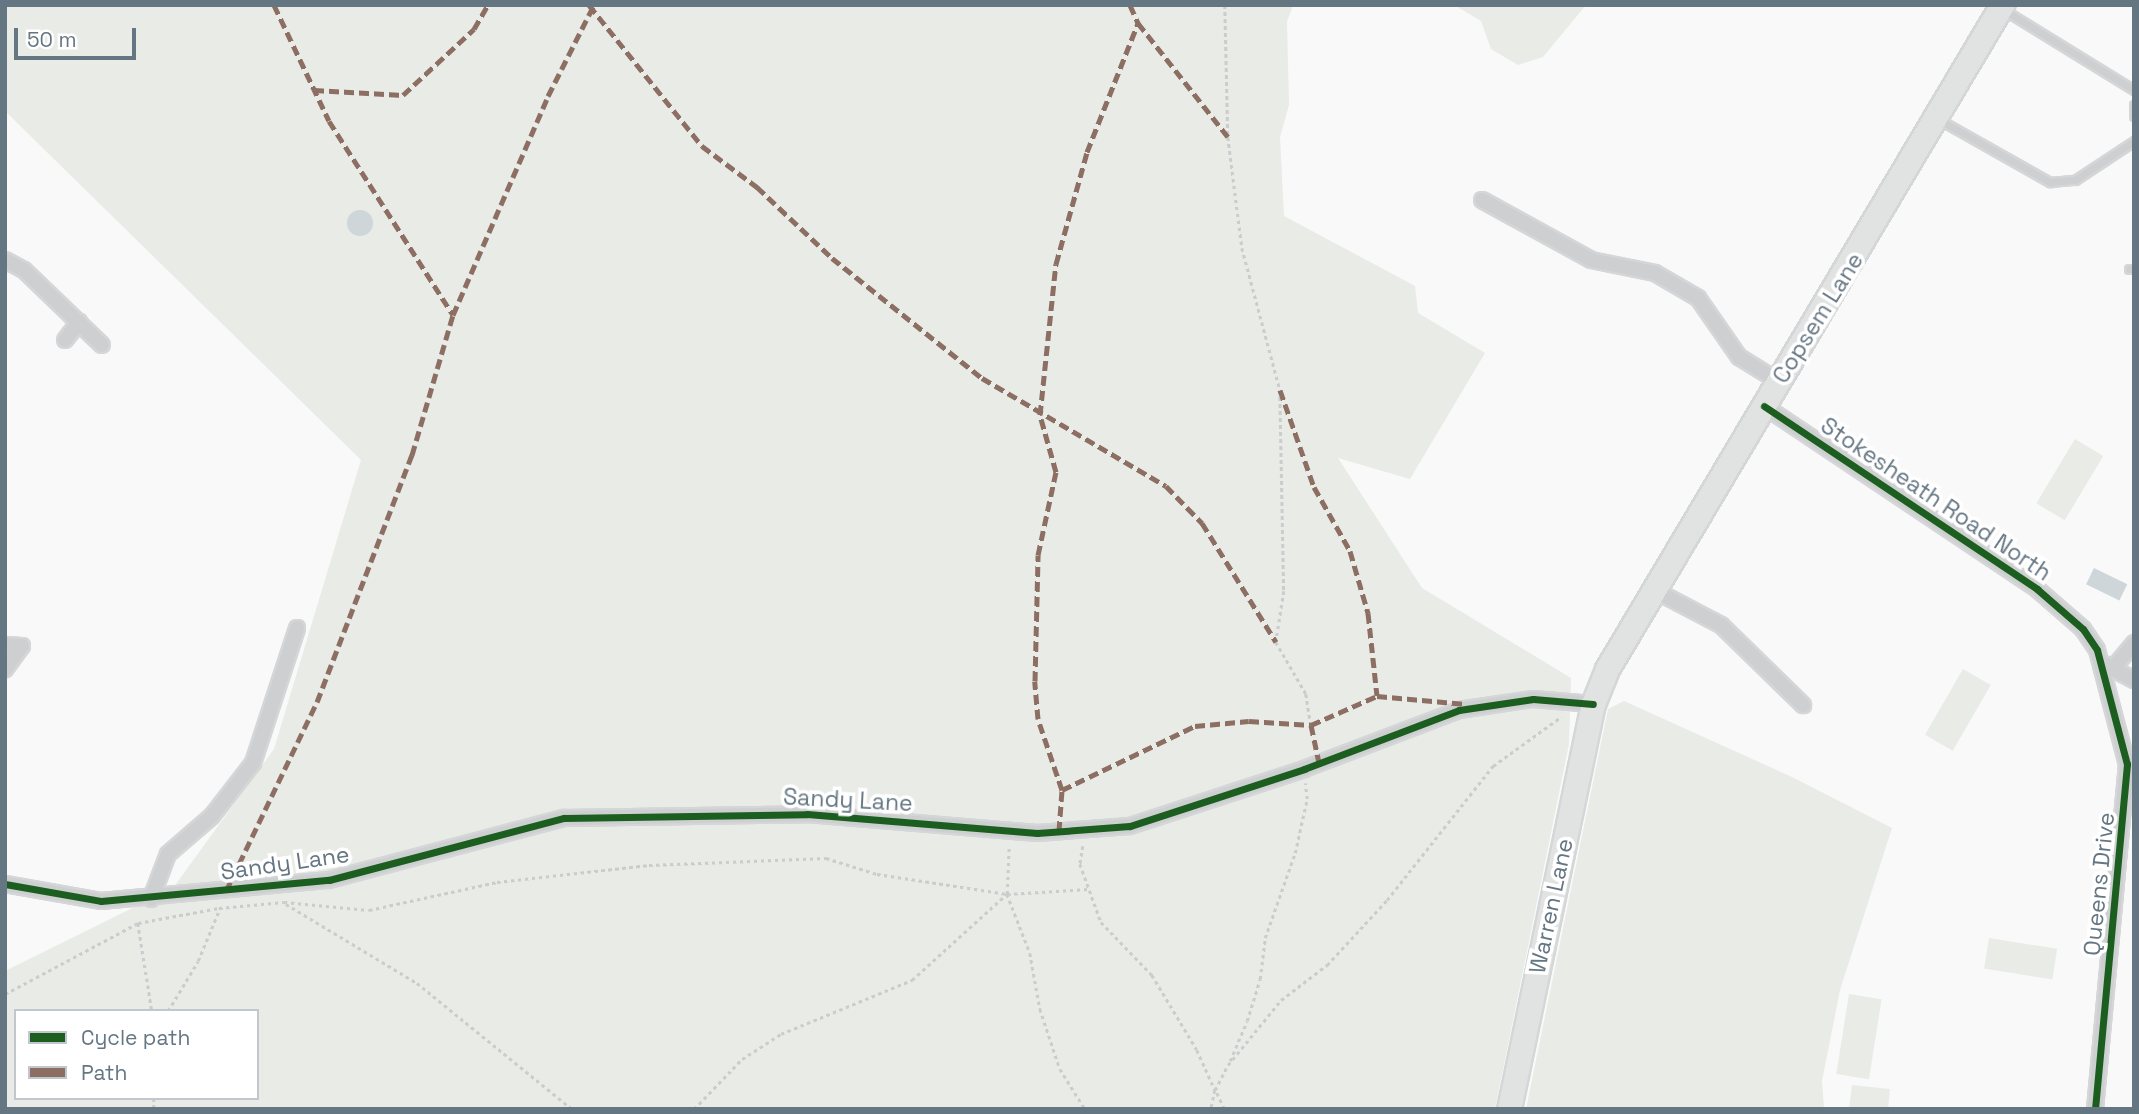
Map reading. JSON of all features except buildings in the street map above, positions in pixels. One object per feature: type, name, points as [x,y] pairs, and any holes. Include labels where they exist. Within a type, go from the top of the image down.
[{"type":"main road","name":"Copsem Lane","points":[[1593,704],[1607,669],[2002,7]]},
{"type":"main road","name":"Warren Lane","points":[[1509,1109],[1593,704]]},
{"type":"street","points":[[1482,200],[1591,260],[1655,273],[1698,298],[1739,357],[1779,382]]},
{"type":"street","points":[[5,260],[24,270],[102,345]]},
{"type":"street","points":[[65,340],[79,323]]},
{"type":"street","name":"Stokesheath Road North","points":[[1764,406],[2037,589],[2083,629],[2109,665],[2134,680]]},
{"type":"street","points":[[1654,590],[1721,625],[1804,705]]},
{"type":"street","points":[[151,900],[168,854],[212,817],[253,764],[297,628]]},
{"type":"street","points":[[2109,665],[2134,643]]},
{"type":"street","points":[[5,645],[22,646],[5,669]]},
{"type":"street","name":"Queens Drive","points":[[2095,1109],[2127,792],[2127,764],[2109,665]]},
{"type":"street","name":"Sandy Lane","points":[[5,884],[101,901],[151,900],[328,880],[564,818],[807,814],[1009,830],[1130,826],[1304,769],[1459,710],[1562,699],[1593,704]]},
{"type":"lane","points":[[2002,7],[2134,90]]},
{"type":"lane","points":[[2134,105],[2134,116]]},
{"type":"lane","points":[[1937,119],[2050,182],[2075,180],[2134,141]]},
{"type":"path","points":[[1225,5],[1228,137],[1242,248],[1280,390],[1284,591],[1276,642],[1306,694],[1311,725]]},
{"type":"path","points":[[1228,1065],[1281,1000],[1327,965],[1387,900],[1493,766],[1562,721],[1562,699]]},
{"type":"path","points":[[1211,1109],[1215,1090],[1247,1021],[1260,979],[1265,938],[1295,853],[1307,799],[1304,769]]},
{"type":"path","points":[[1086,829],[1080,864],[1101,922],[1152,975],[1224,1109]]},
{"type":"path","points":[[1009,830],[1007,894],[1030,953],[1040,1009],[1060,1069],[1085,1109]]},
{"type":"path","points":[[5,994],[138,923],[219,908],[284,902],[369,910],[497,883],[649,865],[825,858],[877,874],[1007,894],[1089,890]]},
{"type":"path","points":[[260,887],[417,982],[572,1109]]},
{"type":"path","points":[[169,1009],[198,961],[226,891]]},
{"type":"path","points":[[694,1109],[742,1059],[781,1034],[912,981],[1007,894]]},
{"type":"path","points":[[138,923],[152,1009]]},
{"type":"shaded area","points":[[5,5],[1293,5],[1287,22],[1289,105],[1280,137],[1284,216],[1415,286],[1418,313],[1485,353],[1410,479],[1338,458],[1422,588],[1571,678],[1569,744],[1495,1109],[5,1109],[5,971],[173,888],[274,749],[361,460],[5,111]]},
{"type":"shaded area","points":[[1454,5],[1586,5],[1543,57],[1518,65],[1491,49],[1481,21]]},
{"type":"shaded area","points":[[360,210],[369,214],[373,223],[369,232],[360,236],[351,232],[347,223],[351,214]]},
{"type":"shaded area","points":[[2075,439],[2103,456],[2065,520],[2036,503]]},
{"type":"shaded area","points":[[2094,568],[2127,584],[2119,600],[2086,584]]},
{"type":"shaded area","points":[[1963,669],[1991,685],[1953,751],[1925,735]]},
{"type":"shaded area","points":[[1624,701],[1792,777],[1892,828],[1840,990],[1822,1081],[1824,1109],[1526,1109],[1608,709]]},
{"type":"shaded area","points":[[1989,938],[2057,949],[2052,979],[1984,969]]},
{"type":"shaded area","points":[[1849,994],[1882,999],[1869,1079],[1836,1074]]},
{"type":"shaded area","points":[[1852,1085],[1890,1089],[1888,1109],[1849,1109]]},
{"type":"marked path","points":[[274,5],[329,121],[453,315]]},
{"type":"marked path","points":[[314,90],[403,95],[474,29],[488,5]]},
{"type":"marked path","points":[[589,5],[702,146],[757,187],[832,258],[982,378],[1166,486],[1202,523],[1276,642]]},
{"type":"marked path","points":[[226,891],[317,702],[412,455],[453,315],[548,96],[594,5]]},
{"type":"marked path","points":[[1130,5],[1138,23],[1228,137]]},
{"type":"marked path","points":[[1059,831],[1062,790],[1038,719],[1035,681],[1038,555],[1056,472],[1040,415],[1056,264],[1087,152],[1138,23]]},
{"type":"marked path","points":[[1280,390],[1314,487],[1350,551],[1368,613],[1377,696]]},
{"type":"marked path","points":[[1062,790],[1195,726],[1249,721],[1311,725],[1377,696],[1466,704]]},
{"type":"marked path","points":[[1311,725],[1319,764]]},
{"type":"cycle path","points":[[1764,406],[2037,589],[2083,629],[2097,650],[2127,764],[2095,1109]]},
{"type":"cycle path","points":[[5,884],[101,901],[329,880],[564,818],[807,814],[1037,833],[1130,826],[1304,769],[1459,710],[1533,699],[1593,704]]}]
